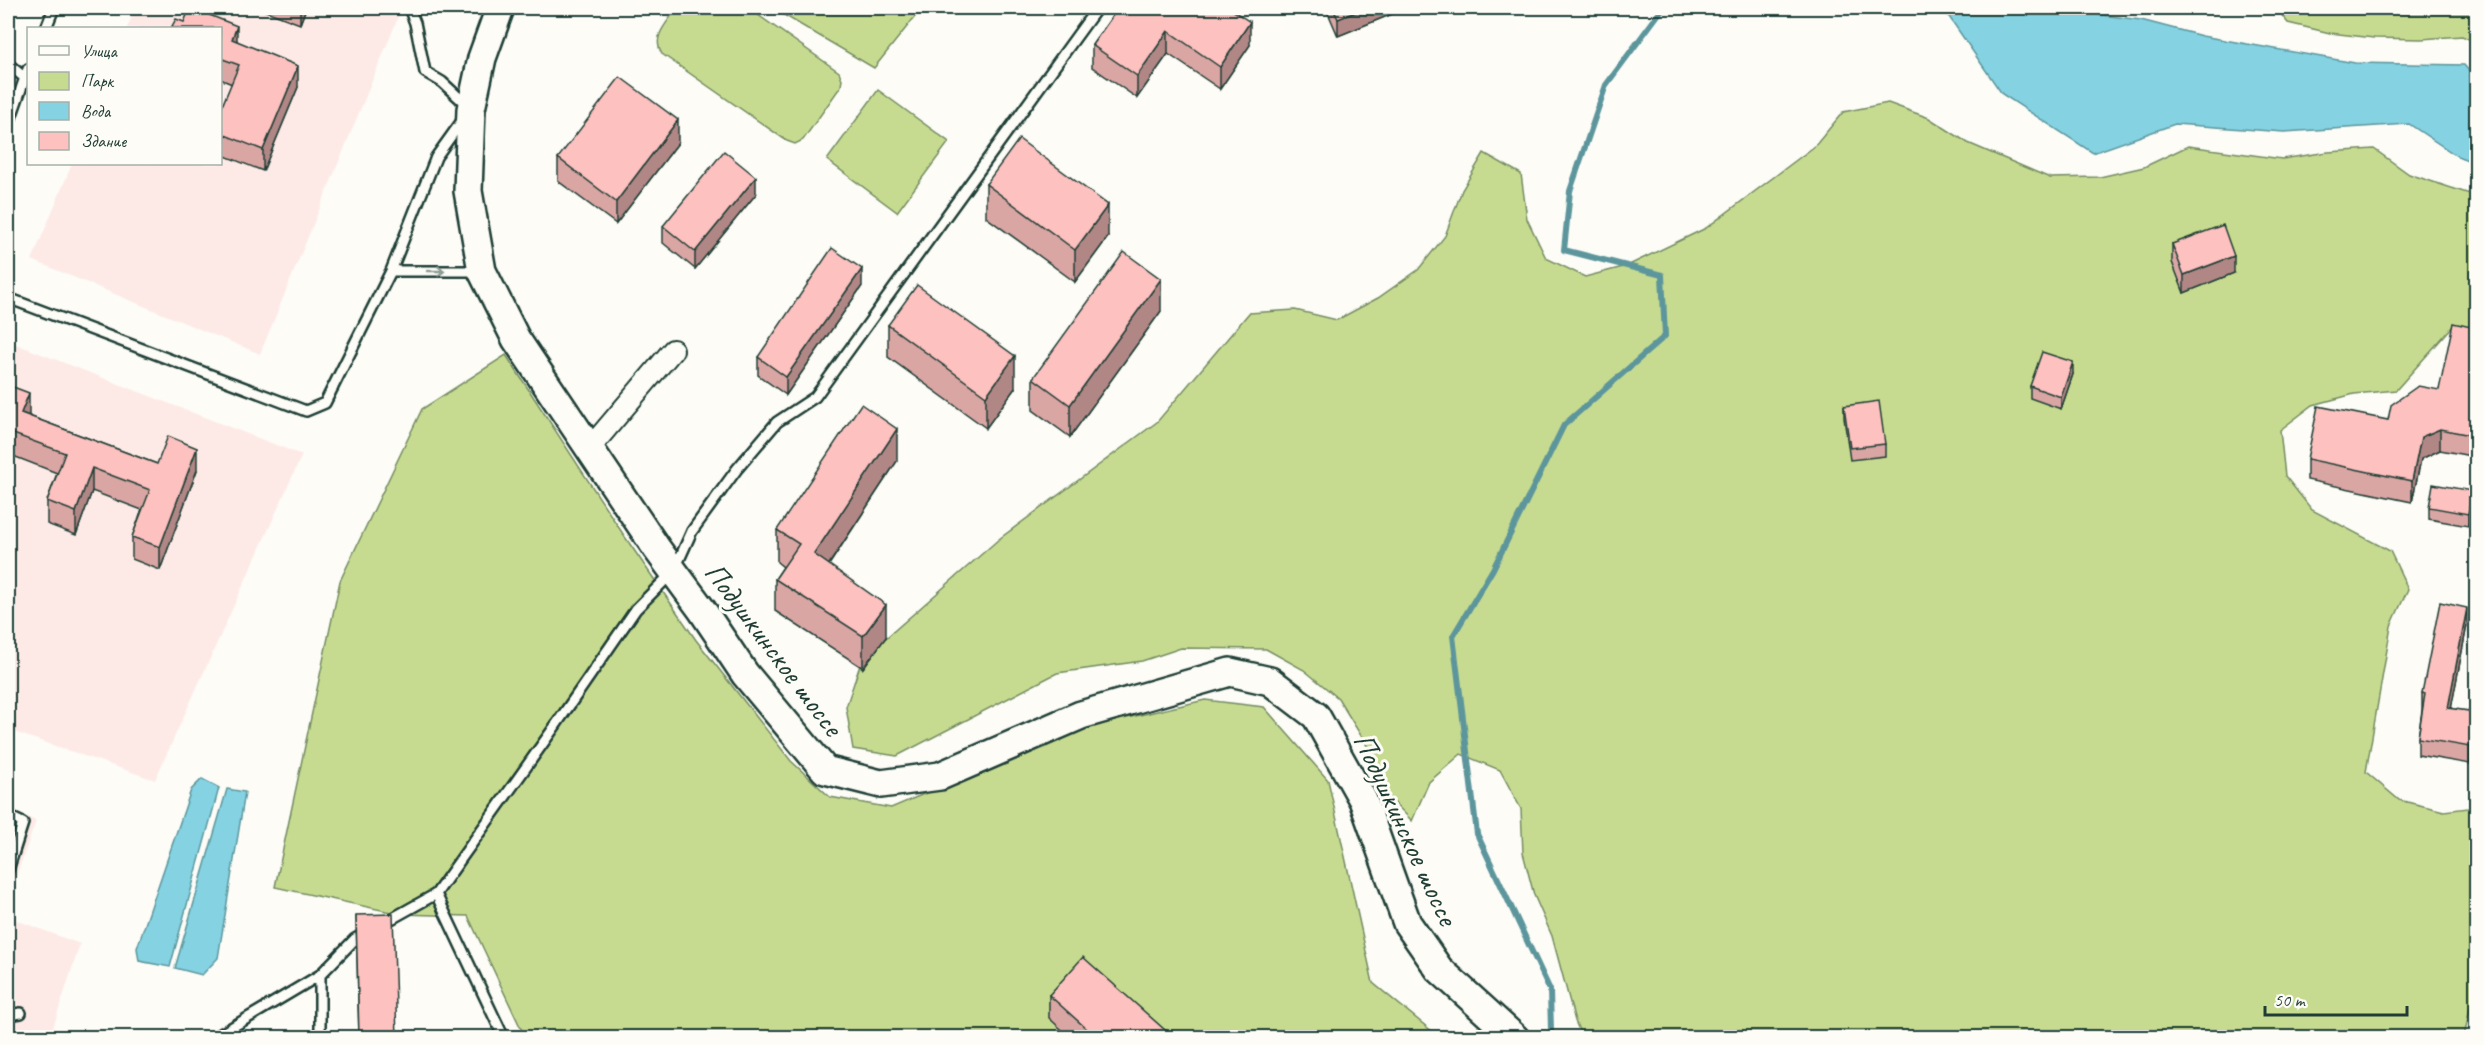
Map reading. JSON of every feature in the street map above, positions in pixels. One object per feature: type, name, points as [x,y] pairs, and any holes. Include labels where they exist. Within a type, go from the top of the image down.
[{"type":"main road","name":"Подушкинское шоссе","points":[[500,8],[482,58],[471,109],[468,191],[482,271],[516,339],[657,549],[745,674],[825,770],[881,784],[940,776],[1081,715],[1230,672],[1270,681],[1316,716],[1363,800],[1407,923],[1439,969],[1515,1038]]},
{"type":"street","points":[[590,448],[674,350]]},
{"type":"lane","points":[[46,27],[54,8]]},
{"type":"lane","points":[[8,298],[306,411],[325,403],[391,271],[436,157],[471,109],[441,82],[425,72],[415,23],[409,8]]},
{"type":"lane","points":[[214,1038],[320,975],[355,939],[436,894],[552,732],[636,609],[674,572],[692,531],[737,470],[777,422],[815,397],[1097,8]]},
{"type":"lane","points":[[8,64],[27,74],[8,126]]},
{"type":"lane","points":[[391,271],[482,271]]},
{"type":"lane","points":[[8,816],[23,823],[8,870]]},
{"type":"lane","points":[[436,894],[504,1038]]},
{"type":"lane","points":[[320,975],[320,1038]]},
{"type":"lane","points":[[8,1015],[21,1013]]},
{"type":"shaded area","points":[[136,8],[402,8],[260,354],[32,260],[72,165],[222,165],[222,27],[127,27]]},
{"type":"shaded area","points":[[8,341],[302,455],[155,780],[8,730]]},
{"type":"shaded area","points":[[8,809],[36,821],[8,899]]},
{"type":"shaded area","points":[[8,917],[80,944],[50,1037],[8,1037]]},
{"type":"green space","points":[[677,8],[748,8],[839,72],[842,79],[841,86],[803,140],[795,144],[787,141],[662,54],[658,42],[659,36]]},
{"type":"green space","points":[[772,8],[922,8],[874,68]]},
{"type":"green space","points":[[2276,8],[2476,8],[2476,42],[2462,36],[2421,39],[2374,38],[2330,33],[2288,23]]},
{"type":"green space","points":[[878,90],[949,142],[897,212],[827,160]]},
{"type":"green space","points":[[1888,103],[1929,118],[1968,143],[2050,178],[2100,177],[2144,167],[2188,146],[2282,159],[2328,152],[2374,149],[2409,174],[2476,196],[2476,330],[2452,327],[2396,390],[2354,394],[2313,405],[2280,430],[2285,476],[2312,510],[2390,551],[2408,589],[2391,626],[2366,772],[2399,800],[2444,811],[2476,807],[2476,1003],[2470,1008],[2464,1037],[1582,1037],[1575,1021],[1552,936],[1534,895],[1523,853],[1521,809],[1500,770],[1461,754],[1429,782],[1412,821],[1383,791],[1368,747],[1338,698],[1304,670],[1266,649],[1181,648],[1142,661],[1057,673],[897,756],[853,749],[846,707],[862,659],[999,539],[1157,422],[1249,313],[1295,310],[1337,320],[1378,298],[1418,270],[1445,236],[1462,190],[1484,153],[1521,174],[1527,219],[1546,258],[1585,277],[1627,266],[1706,228],[1815,146],[1843,112]]},
{"type":"green space","points":[[506,355],[625,537],[696,640],[791,761],[830,797],[891,808],[1075,730],[1205,700],[1264,707],[1328,780],[1373,983],[1439,1037],[525,1037],[468,916],[400,914],[275,887],[340,581],[422,409]]},
{"type":"water","points":[[1943,8],[2085,8],[2094,14],[2141,20],[2202,36],[2355,63],[2464,65],[2476,79],[2476,163],[2457,156],[2409,124],[2284,132],[2175,124],[2093,153],[2002,94]]},
{"type":"water","points":[[202,779],[219,788],[170,967],[139,961],[137,948],[191,790]]},
{"type":"water","points":[[227,789],[245,792],[218,958],[202,975],[175,968]]},
{"type":"building","points":[[192,8],[237,26],[232,39],[298,66],[263,150],[222,134],[222,106],[239,65],[222,59],[222,27],[172,27],[176,19],[184,22]]},
{"type":"building","points":[[1118,8],[1229,8],[1250,22],[1220,67],[1168,31],[1137,76],[1092,45]]},
{"type":"building","points":[[1333,8],[1365,8],[1338,19]]},
{"type":"building","points":[[620,77],[678,120],[616,202],[558,158]]},
{"type":"building","points":[[1019,139],[1108,205],[1075,250],[986,184]]},
{"type":"building","points":[[724,151],[756,177],[695,252],[663,226]]},
{"type":"building","points":[[2223,225],[2234,256],[2184,275],[2172,244]]},
{"type":"building","points":[[832,248],[862,269],[786,377],[758,357]]},
{"type":"building","points":[[1124,252],[1161,279],[1070,405],[1033,378]]},
{"type":"building","points":[[917,285],[1015,356],[986,396],[888,325]]},
{"type":"building","points":[[2453,323],[2476,328],[2476,436],[2440,429],[2421,437],[2412,481],[2307,459],[2318,406],[2388,420],[2391,405],[2418,386],[2439,390]]},
{"type":"building","points":[[2042,352],[2073,362],[2061,397],[2030,386]]},
{"type":"building","points":[[8,385],[29,393],[21,413],[157,464],[168,436],[197,448],[160,547],[132,537],[150,490],[92,468],[76,512],[47,501],[65,453],[8,432]]},
{"type":"building","points":[[1879,401],[1885,444],[1850,448],[1844,406]]},
{"type":"building","points":[[861,404],[897,429],[814,554],[886,605],[863,636],[775,579],[799,544],[777,530]]},
{"type":"building","points":[[2433,484],[2472,491],[2468,514],[2429,507]]},
{"type":"building","points":[[2440,602],[2467,608],[2448,708],[2476,712],[2470,747],[2418,738],[2425,694],[2422,693]]},
{"type":"building","points":[[8,810],[15,813],[8,831]]},
{"type":"building","points":[[393,914],[397,1038],[359,1038],[356,915]]},
{"type":"building","points":[[1083,957],[1174,1038],[1097,1038],[1049,995]]},
{"type":"waterway","points":[[1545,1038],[1551,1031],[1550,990],[1477,834],[1453,636],[1493,569],[1564,425],[1665,336],[1662,275],[1564,250],[1570,191],[1606,85],[1663,8]]}]
